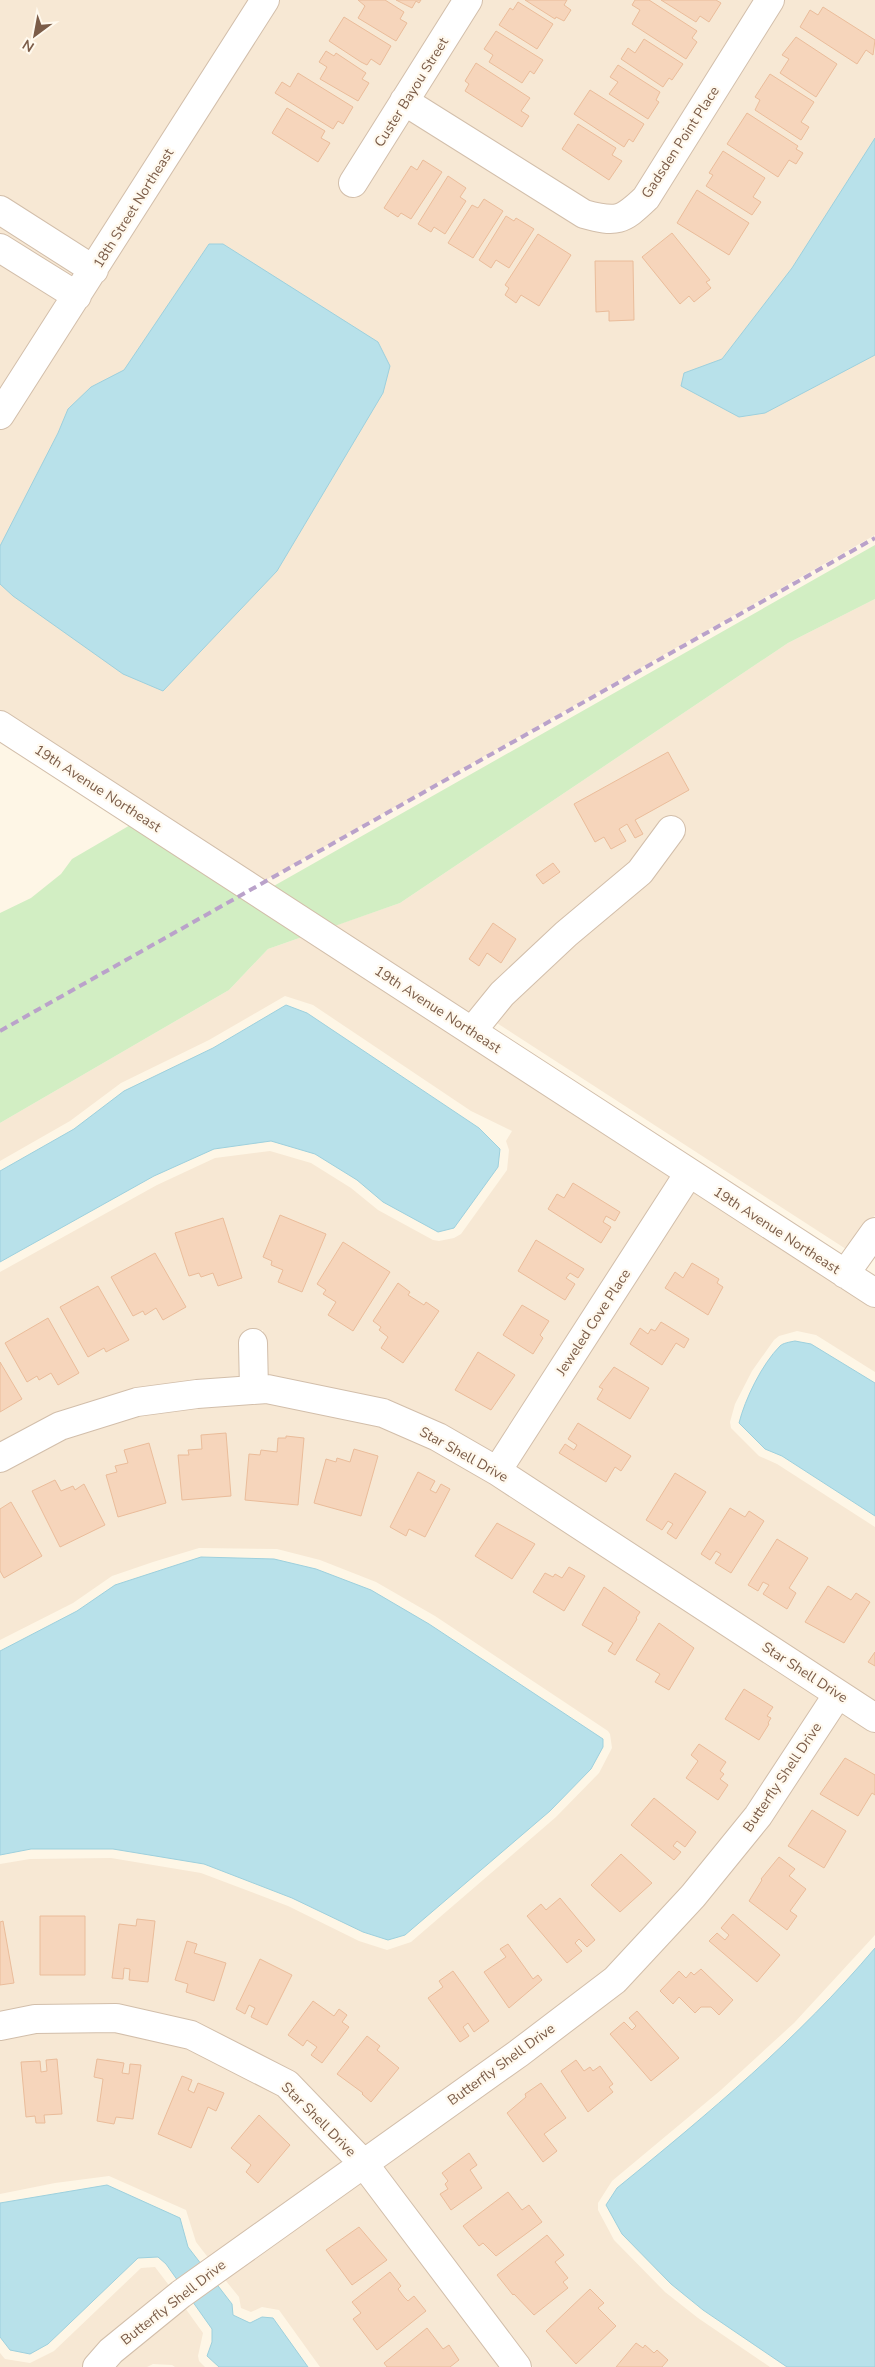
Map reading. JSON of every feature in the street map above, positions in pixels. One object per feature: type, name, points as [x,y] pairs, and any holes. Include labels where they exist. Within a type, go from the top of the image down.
[{"type":"street","name":"18th Street Northeast","points":[[0,415],[265,0]]},
{"type":"street","name":"Custer Bayou Street","points":[[353,184],[468,0]]},
{"type":"street","name":"Gadsden Point Place","points":[[404,101],[584,214],[606,220],[627,217],[646,198],[770,0]]},
{"type":"street","points":[[2,215],[94,270]]},
{"type":"street","points":[[0,248],[77,296]]},
{"type":"street","name":"19th Avenue Northeast","points":[[0,725],[875,1293]]},
{"type":"street","points":[[472,1031],[502,994],[566,934],[640,872],[671,830]]},
{"type":"street","name":"Jeweled Cove Place","points":[[497,1471],[689,1173]]},
{"type":"street","points":[[845,1274],[875,1232]]},
{"type":"street","points":[[253,1343],[254,1390]]},
{"type":"street","name":"Star Shell Drive","points":[[0,1458],[60,1426],[137,1402],[266,1389],[383,1413],[438,1437],[497,1471],[875,1718]]},
{"type":"street","name":"Butterfly Shell Drive","points":[[97,2367],[111,2351],[180,2294],[519,2053],[614,1980],[693,1896],[758,1816],[838,1694]]},
{"type":"street","name":"Star Shell Drive","points":[[0,2026],[35,2019],[116,2018],[191,2035],[287,2084],[364,2164],[517,2367]]},
{"type":"shaded area","points":[[0,0],[875,0],[875,535],[252,888],[0,723]]},
{"type":"shaded area","points":[[875,599],[875,1215],[849,1251],[486,1016],[482,1021],[334,926],[400,903],[788,643]]},
{"type":"shaded area","points":[[305,936],[675,1177],[494,1457],[264,1378],[263,1330],[242,1333],[243,1379],[0,1447],[0,1272],[157,1185],[215,1158],[270,1151],[311,1163],[351,1188],[378,1210],[433,1240],[439,1241],[454,1238],[461,1234],[507,1170],[509,1150],[506,1141],[512,1131],[471,1111],[313,1005],[285,996],[209,1040],[121,1083],[70,1121],[0,1161],[0,1123],[229,990],[268,949]]},
{"type":"shaded area","points":[[692,1188],[875,1308],[875,1372],[816,1335],[797,1331],[779,1336],[774,1340],[752,1371],[735,1404],[730,1422],[731,1428],[759,1456],[777,1464],[875,1527],[875,1704],[511,1467]]},
{"type":"shaded area","points":[[265,1400],[379,1424],[433,1447],[491,1481],[823,1698],[750,1810],[686,1889],[608,1971],[366,2150],[196,2025],[0,2015],[0,1864],[30,1859],[111,1858],[201,1873],[288,1906],[359,1941],[387,1950],[411,1942],[556,1817],[599,1773],[612,1748],[608,1731],[435,1616],[376,1582],[320,1560],[277,1549],[199,1548],[153,1562],[112,1576],[73,1603],[0,1640],[0,1470],[63,1436],[138,1413]]},
{"type":"shaded area","points":[[840,1709],[875,1732],[875,1935],[794,2023],[721,2090],[612,2181],[598,2203],[598,2210],[614,2240],[665,2292],[698,2318],[770,2367],[533,2367],[379,2165],[620,1988]]},
{"type":"shaded area","points":[[35,2030],[114,2030],[187,2046],[280,2093],[347,2163],[210,2260],[196,2242],[186,2210],[109,2176],[55,2183],[0,2194],[0,2037]]},
{"type":"shaded area","points":[[361,2179],[503,2367],[320,2367],[279,2310],[262,2307],[251,2312],[241,2308],[239,2297],[222,2276]]},
{"type":"shaded area","points":[[155,2267],[171,2288],[84,2367],[0,2367],[0,2353],[5,2359],[30,2363],[54,2351],[141,2268]]},
{"type":"shaded area","points":[[183,2305],[203,2333],[198,2356],[199,2361],[205,2367],[175,2367],[172,2365],[153,2364],[147,2367],[110,2367]]},
{"type":"green space","points":[[875,545],[875,599],[788,643],[400,903],[332,927],[272,887]]},
{"type":"green space","points":[[132,824],[305,936],[268,949],[229,990],[0,1123],[0,913],[31,898],[61,874],[72,859]]},
{"type":"water","points":[[875,138],[875,355],[765,413],[739,417],[681,386],[684,373],[722,359],[792,268]]},
{"type":"water","points":[[209,244],[223,244],[378,342],[390,366],[383,393],[277,571],[163,691],[123,674],[13,596],[0,584],[0,546],[58,433],[68,409],[91,387],[124,370]]},
{"type":"water","points":[[286,1005],[307,1013],[479,1128],[500,1149],[498,1167],[454,1228],[438,1232],[383,1202],[357,1180],[315,1154],[271,1141],[214,1149],[154,1176],[0,1262],[0,1171],[74,1129],[124,1091],[213,1048]]},
{"type":"water","points":[[795,1341],[811,1344],[875,1383],[875,1516],[782,1456],[765,1449],[739,1423],[745,1403],[773,1353],[781,1345]]},
{"type":"water","points":[[201,1557],[274,1559],[316,1569],[371,1590],[429,1624],[603,1739],[603,1747],[591,1769],[550,1811],[405,1935],[388,1940],[363,1932],[292,1898],[204,1864],[113,1849],[31,1849],[0,1855],[0,1651],[77,1611],[115,1585]]},
{"type":"water","points":[[875,1948],[875,2367],[787,2367],[703,2310],[671,2284],[622,2234],[606,2205],[617,2188],[719,2103],[784,2044],[846,1981]]},
{"type":"water","points":[[107,2185],[180,2218],[188,2247],[232,2304],[233,2315],[250,2323],[262,2317],[273,2318],[308,2367],[219,2367],[207,2356],[212,2342],[212,2329],[166,2264],[158,2257],[138,2258],[48,2344],[30,2354],[10,2350],[0,2337],[0,2203]]},
{"type":"building","points":[[358,0],[385,0],[404,12],[400,19],[407,23],[396,41],[358,18],[365,6]]},
{"type":"building","points":[[396,0],[421,0],[419,3],[416,1],[412,8]]},
{"type":"building","points":[[525,0],[567,0],[564,5],[571,10],[564,21],[556,17],[555,19]]},
{"type":"building","points":[[635,0],[649,0],[697,31],[692,38],[697,42],[686,59],[632,24],[640,10],[632,5]]},
{"type":"building","points":[[661,0],[716,0],[721,3],[709,22],[700,16],[696,22]]},
{"type":"building","points":[[518,2],[553,24],[537,49],[499,25],[510,8],[513,10]]},
{"type":"building","points":[[823,7],[875,40],[873,55],[866,50],[857,64],[800,27],[810,10],[818,15]]},
{"type":"building","points":[[344,17],[391,46],[380,65],[371,59],[367,65],[329,41]]},
{"type":"building","points":[[496,31],[543,60],[534,74],[530,71],[522,83],[489,62],[493,55],[484,49]]},
{"type":"building","points":[[796,37],[837,64],[816,97],[780,73],[789,59],[782,55]]},
{"type":"building","points":[[644,39],[683,64],[672,80],[669,78],[663,87],[621,59],[628,48],[635,53]]},
{"type":"building","points":[[326,51],[334,56],[336,53],[366,73],[362,79],[369,83],[358,101],[320,79],[327,67],[319,62]]},
{"type":"building","points":[[476,63],[530,98],[521,111],[529,116],[522,127],[465,91],[469,84],[465,81]]},
{"type":"building","points":[[618,65],[660,92],[656,100],[659,102],[648,119],[609,94],[618,82],[610,77]]},
{"type":"building","points":[[298,73],[353,107],[343,124],[338,121],[333,129],[275,93],[282,82],[290,87]]},
{"type":"building","points":[[770,74],[814,102],[801,122],[809,127],[801,140],[755,110],[760,100],[755,97]]},
{"type":"building","points":[[590,90],[644,124],[633,142],[629,139],[624,147],[574,114]]},
{"type":"building","points":[[287,108],[325,131],[321,138],[330,143],[318,162],[272,133]]},
{"type":"building","points":[[747,113],[798,146],[796,149],[803,153],[796,164],[789,160],[778,177],[727,144]]},
{"type":"building","points":[[578,124],[616,148],[612,155],[622,161],[609,180],[562,149]]},
{"type":"building","points":[[723,151],[765,178],[753,197],[761,202],[752,215],[706,186],[713,175],[709,173]]},
{"type":"building","points":[[423,160],[442,172],[411,219],[401,213],[398,217],[384,208],[411,166],[417,170]]},
{"type":"building","points":[[448,176],[466,188],[460,197],[466,201],[445,234],[434,227],[431,232],[418,224]]},
{"type":"building","points":[[697,190],[749,223],[729,255],[677,223]]},
{"type":"building","points":[[484,199],[503,211],[473,258],[448,243],[472,205],[478,208]]},
{"type":"building","points":[[506,216],[514,221],[516,218],[534,229],[509,268],[496,260],[491,268],[479,260]]},
{"type":"building","points":[[672,233],[710,280],[706,282],[711,288],[694,302],[689,296],[680,304],[642,257]]},
{"type":"building","points":[[538,234],[571,255],[539,306],[521,295],[516,303],[505,295],[509,288],[505,285]]},
{"type":"building","points":[[595,261],[633,261],[634,320],[609,321],[609,311],[596,312]]},
{"type":"building","points":[[668,752],[689,790],[635,820],[643,834],[635,838],[627,824],[619,829],[626,841],[611,849],[604,837],[595,842],[574,804]]},
{"type":"building","points":[[553,863],[560,872],[543,884],[536,875]]},
{"type":"building","points":[[493,923],[516,939],[501,963],[487,953],[479,966],[469,959]]},
{"type":"building","points":[[573,1183],[620,1212],[615,1221],[606,1216],[603,1222],[611,1227],[601,1243],[548,1209],[557,1194],[564,1198]]},
{"type":"building","points":[[280,1215],[326,1234],[302,1292],[278,1282],[283,1270],[271,1265],[272,1261],[263,1257]]},
{"type":"building","points":[[223,1218],[242,1278],[218,1286],[213,1273],[201,1277],[199,1273],[189,1276],[175,1233]]},
{"type":"building","points":[[536,1240],[584,1269],[578,1278],[570,1273],[566,1278],[575,1284],[565,1300],[518,1271]]},
{"type":"building","points":[[343,1242],[390,1272],[353,1331],[328,1315],[336,1302],[323,1294],[326,1290],[317,1284]]},
{"type":"building","points":[[155,1253],[186,1307],[163,1320],[156,1308],[145,1315],[143,1311],[133,1316],[111,1277]]},
{"type":"building","points":[[692,1263],[719,1279],[717,1283],[723,1287],[708,1315],[665,1288],[675,1272],[683,1278]]},
{"type":"building","points":[[398,1283],[410,1292],[408,1295],[424,1305],[426,1302],[439,1311],[403,1363],[381,1348],[388,1337],[379,1330],[381,1327],[373,1321]]},
{"type":"building","points":[[98,1286],[129,1340],[106,1352],[104,1348],[88,1357],[60,1307]]},
{"type":"building","points":[[522,1305],[549,1321],[540,1335],[543,1338],[533,1354],[503,1335]]},
{"type":"building","points":[[48,1318],[79,1373],[58,1385],[51,1373],[39,1380],[37,1376],[27,1382],[5,1343]]},
{"type":"building","points":[[661,1322],[689,1339],[684,1348],[676,1343],[662,1365],[630,1344],[640,1328],[648,1334],[651,1329],[655,1331]]},
{"type":"building","points":[[478,1352],[515,1375],[491,1410],[455,1390]]},
{"type":"building","points":[[0,1362],[22,1399],[0,1412]]},
{"type":"building","points":[[614,1367],[649,1388],[630,1419],[597,1399],[603,1389],[599,1387]]},
{"type":"building","points":[[578,1423],[631,1456],[621,1471],[615,1467],[606,1482],[559,1453],[565,1444],[574,1450],[577,1445],[568,1439]]},
{"type":"building","points":[[226,1433],[231,1496],[182,1500],[178,1455],[189,1455],[188,1450],[202,1449],[201,1435]]},
{"type":"building","points":[[286,1436],[304,1438],[298,1505],[245,1500],[249,1454],[260,1455],[261,1450],[277,1452],[278,1438],[286,1438]]},
{"type":"building","points":[[149,1443],[166,1503],[118,1517],[106,1475],[117,1472],[115,1466],[128,1463],[124,1450]]},
{"type":"building","points":[[354,1449],[378,1456],[361,1516],[314,1503],[326,1459],[336,1462],[337,1458],[350,1462]]},
{"type":"building","points":[[418,1472],[435,1481],[430,1490],[436,1493],[441,1484],[450,1489],[425,1537],[409,1529],[406,1536],[390,1527]]},
{"type":"building","points":[[675,1473],[706,1492],[676,1539],[667,1533],[673,1524],[668,1521],[662,1530],[646,1520]]},
{"type":"building","points":[[55,1480],[61,1491],[73,1486],[75,1490],[84,1484],[105,1525],[60,1547],[32,1491]]},
{"type":"building","points":[[11,1502],[42,1556],[4,1578],[0,1571],[0,1509]]},
{"type":"building","points":[[730,1508],[745,1517],[749,1511],[764,1521],[731,1573],[715,1563],[721,1554],[716,1551],[710,1560],[701,1554]]},
{"type":"building","points":[[497,1523],[535,1544],[512,1579],[475,1556]]},
{"type":"building","points":[[777,1539],[808,1558],[789,1588],[796,1593],[787,1609],[763,1594],[769,1585],[763,1582],[758,1591],[748,1585]]},
{"type":"building","points":[[569,1567],[585,1576],[564,1611],[533,1592],[545,1573],[553,1577],[555,1574],[562,1578]]},
{"type":"building","points":[[828,1586],[851,1600],[856,1593],[870,1602],[844,1643],[805,1622]]},
{"type":"building","points":[[604,1587],[640,1612],[615,1655],[608,1651],[613,1643],[582,1625]]},
{"type":"building","points":[[659,1623],[694,1648],[669,1690],[655,1682],[660,1674],[636,1660]]},
{"type":"building","points":[[875,1652],[875,1666],[868,1662]]},
{"type":"building","points":[[744,1689],[773,1707],[767,1716],[771,1718],[769,1724],[759,1740],[725,1719]]},
{"type":"building","points":[[699,1744],[726,1762],[720,1771],[724,1774],[720,1779],[728,1785],[718,1800],[686,1778],[698,1761],[691,1755]]},
{"type":"building","points":[[845,1758],[875,1775],[875,1795],[872,1793],[858,1816],[820,1794]]},
{"type":"building","points":[[654,1798],[696,1832],[685,1847],[677,1841],[673,1846],[681,1852],[674,1860],[631,1825]]},
{"type":"building","points":[[812,1810],[846,1831],[824,1868],[788,1846]]},
{"type":"building","points":[[621,1854],[652,1883],[620,1912],[591,1885]]},
{"type":"building","points":[[779,1857],[795,1869],[789,1876],[806,1889],[790,1911],[797,1916],[787,1930],[749,1901],[761,1879]]},
{"type":"building","points":[[560,1898],[595,1940],[587,1947],[579,1939],[575,1943],[582,1951],[567,1963],[527,1916],[541,1904],[546,1910]]},
{"type":"building","points":[[733,1914],[780,1955],[757,1982],[709,1941],[717,1933],[725,1940],[729,1935],[721,1928]]},
{"type":"building","points":[[40,1916],[85,1916],[85,1975],[40,1975]]},
{"type":"building","points":[[137,1919],[155,1921],[148,1982],[129,1980],[130,1969],[124,1968],[123,1979],[112,1978],[119,1924],[136,1926]]},
{"type":"building","points":[[3,1921],[14,1983],[0,1985],[0,1922]]},
{"type":"building","points":[[187,1941],[197,1944],[194,1953],[226,1963],[214,2001],[186,1992],[188,1984],[175,1980]]},
{"type":"building","points":[[508,1944],[533,1979],[538,1975],[542,1980],[509,2008],[484,1972],[506,1957],[500,1949]]},
{"type":"building","points":[[260,1959],[292,1975],[267,2025],[251,2017],[255,2008],[249,2005],[245,2014],[236,2009]]},
{"type":"building","points":[[701,1969],[733,2000],[719,2015],[711,2007],[701,2007],[695,2013],[679,1997],[673,2004],[660,1991],[679,1971],[686,1978],[691,1972],[694,1975]]},
{"type":"building","points":[[453,1971],[489,2021],[474,2032],[468,2023],[463,2027],[469,2036],[460,2042],[428,1998],[443,1987],[439,1981]]},
{"type":"building","points":[[313,2001],[334,2016],[339,2009],[347,2015],[342,2022],[349,2027],[322,2063],[311,2055],[317,2047],[307,2040],[303,2046],[288,2035]]},
{"type":"building","points":[[637,2011],[679,2058],[651,2081],[610,2034],[624,2022],[632,2030],[636,2026],[629,2018]]},
{"type":"building","points":[[367,2036],[380,2046],[377,2050],[399,2068],[371,2102],[363,2093],[337,2074]]},
{"type":"building","points":[[57,2059],[62,2114],[44,2115],[45,2123],[36,2123],[35,2116],[26,2117],[21,2062],[40,2061],[41,2072],[47,2071],[46,2060]]},
{"type":"building","points":[[97,2059],[124,2063],[122,2073],[129,2074],[130,2064],[141,2065],[133,2119],[116,2117],[114,2124],[97,2121],[103,2079],[94,2077]]},
{"type":"building","points":[[576,2060],[584,2071],[590,2067],[593,2071],[600,2066],[613,2084],[609,2087],[613,2092],[588,2112],[561,2071]]},
{"type":"building","points":[[182,2076],[192,2080],[188,2090],[194,2093],[198,2083],[224,2093],[216,2111],[208,2107],[191,2148],[158,2134]]},
{"type":"building","points":[[541,2083],[566,2118],[544,2134],[557,2151],[543,2162],[507,2113],[526,2097],[525,2094]]},
{"type":"building","points":[[259,2115],[290,2145],[258,2183],[246,2172],[251,2165],[231,2148]]},
{"type":"building","points":[[469,2153],[477,2165],[470,2170],[482,2188],[451,2210],[440,2194],[448,2189],[445,2184],[448,2181],[442,2173]]},
{"type":"building","points":[[508,2192],[522,2210],[529,2205],[542,2222],[496,2256],[483,2243],[479,2246],[463,2226]]},
{"type":"building","points":[[359,2227],[387,2260],[352,2285],[326,2250]]},
{"type":"building","points":[[547,2235],[564,2255],[555,2262],[568,2278],[563,2282],[568,2288],[534,2315],[513,2295],[497,2275]]},
{"type":"building","points":[[390,2272],[401,2286],[398,2289],[404,2297],[408,2301],[414,2296],[426,2311],[377,2350],[353,2319],[361,2313],[352,2302]]},
{"type":"building","points":[[590,2289],[604,2303],[598,2308],[616,2326],[576,2364],[546,2331]]},
{"type":"building","points":[[427,2328],[443,2349],[449,2345],[459,2360],[450,2367],[387,2367],[384,2363]]},
{"type":"building","points":[[636,2343],[643,2348],[645,2345],[654,2353],[657,2350],[668,2360],[662,2367],[616,2367]]},
{"type":"railway","points":[[0,1031],[875,538]]}]
